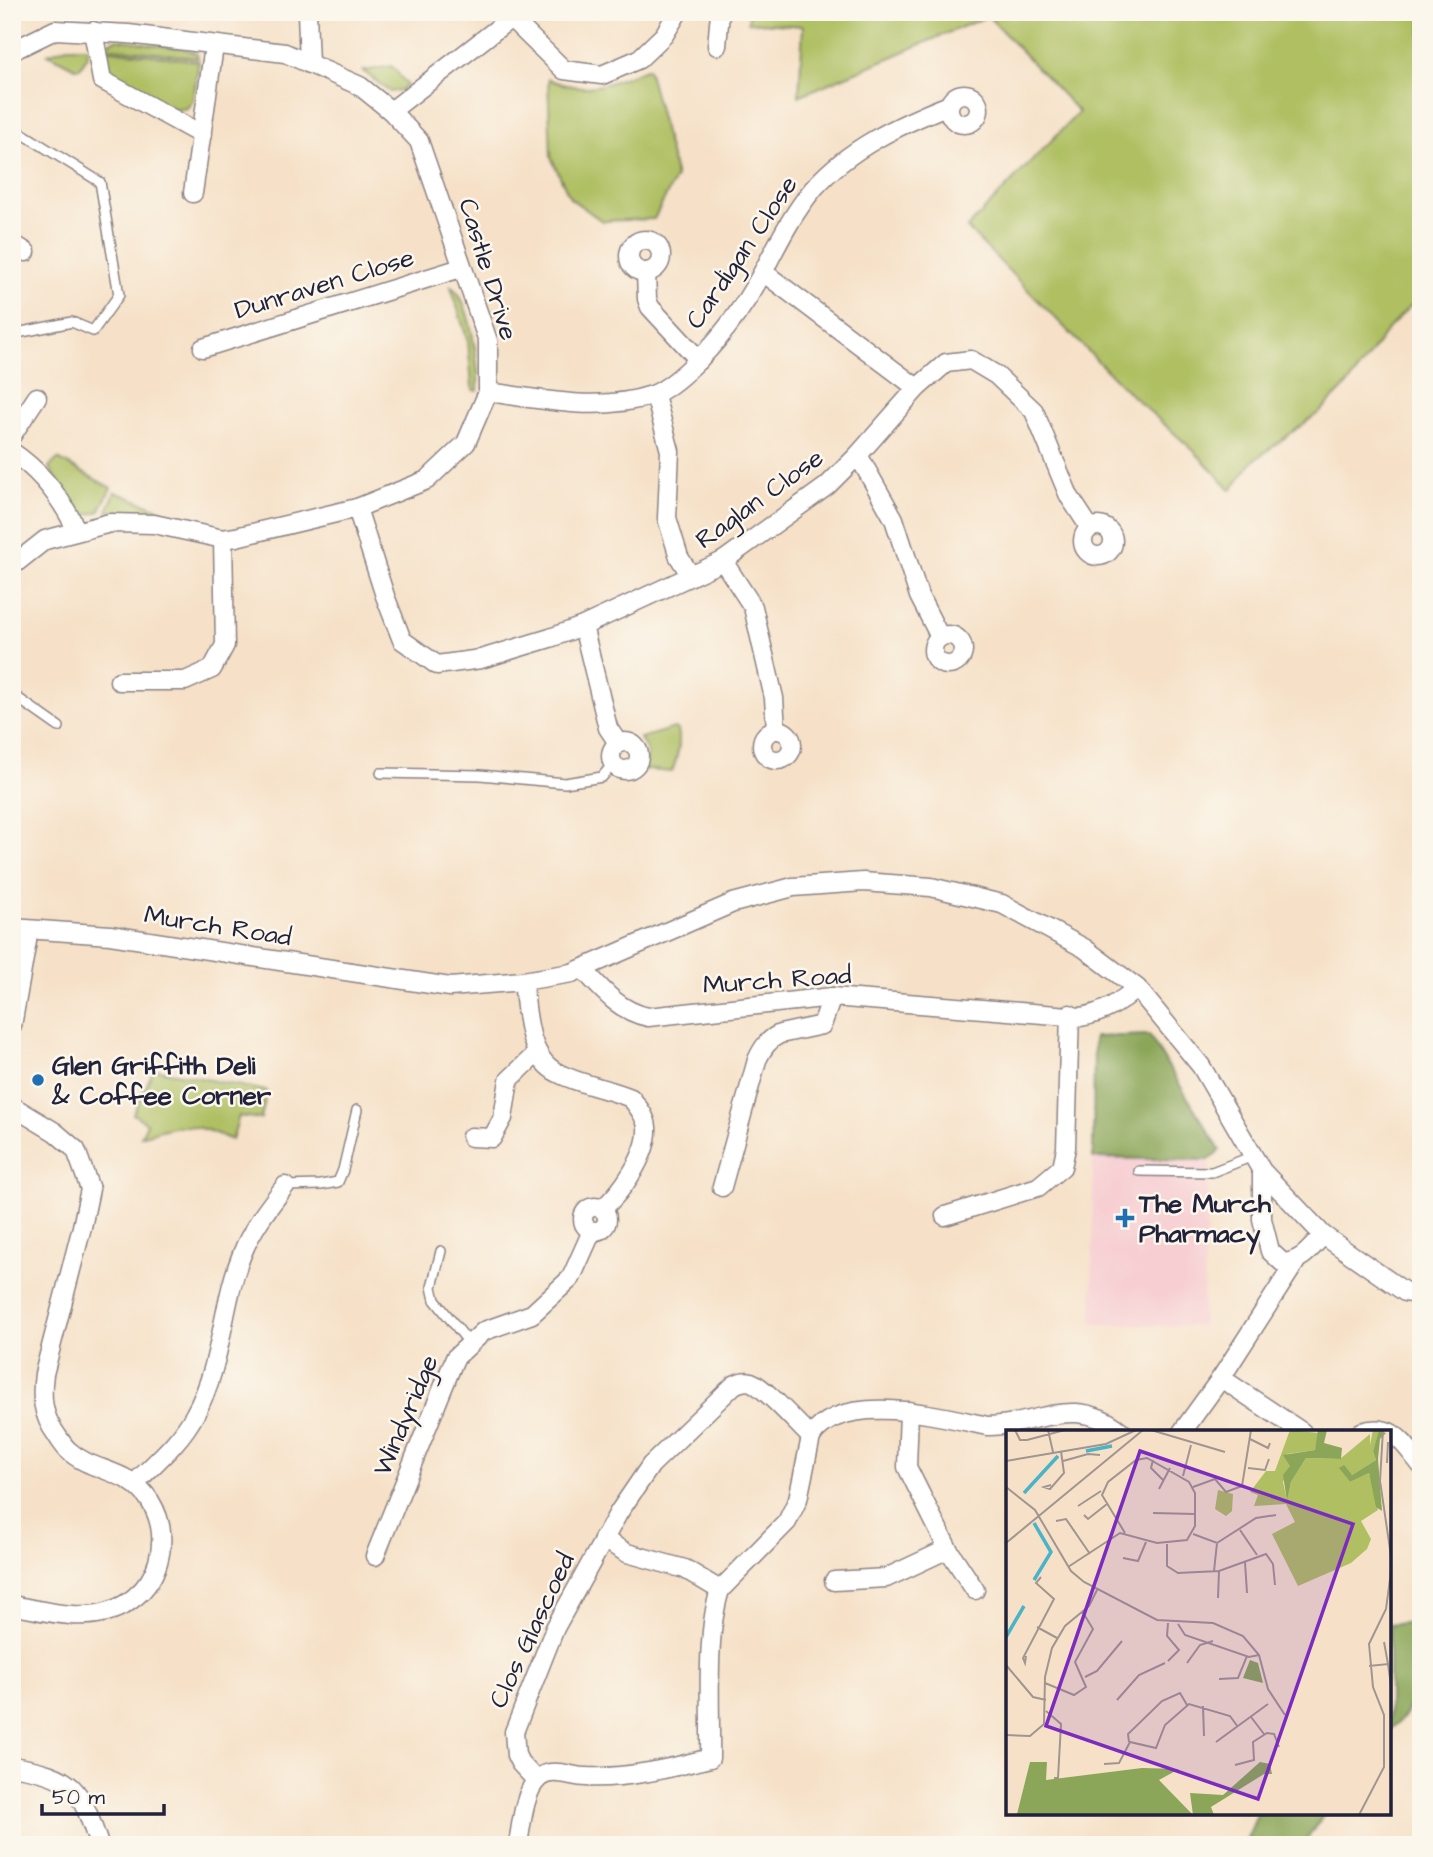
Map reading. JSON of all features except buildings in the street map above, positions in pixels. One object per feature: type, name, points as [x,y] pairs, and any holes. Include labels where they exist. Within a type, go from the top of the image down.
[{"type":"street","points":[[307,12],[309,64]]},
{"type":"street","points":[[391,111],[511,18],[564,70],[602,75],[639,59],[664,35],[678,12]]},
{"type":"street","points":[[717,46],[722,13]]},
{"type":"street","name":"Castle Drive","points":[[12,566],[46,540],[110,523],[154,524],[223,539],[357,508],[427,480],[467,443],[488,391],[488,341],[419,141],[391,111],[360,86],[285,53],[93,31],[55,30],[14,50]]},
{"type":"street","points":[[93,31],[102,80],[202,135]]},
{"type":"street","points":[[193,193],[214,46]]},
{"type":"street","name":"Cardigan Close","points":[[488,391],[590,404],[622,402],[655,395],[699,360],[729,327],[793,216],[834,167],[889,133],[949,106]]},
{"type":"street","name":"Dunraven Close","points":[[203,348],[461,268]]},
{"type":"street","points":[[646,272],[650,307],[699,360]]},
{"type":"street","points":[[763,272],[917,388]]},
{"type":"street","name":"Raglan Close","points":[[357,508],[402,640],[437,665],[481,659],[583,626],[723,561],[827,486],[917,388],[946,363],[971,360],[996,375],[1034,411],[1069,496],[1090,528]]},
{"type":"street","points":[[655,395],[670,451],[667,518],[679,557],[691,576]]},
{"type":"street","points":[[12,435],[37,397]]},
{"type":"street","points":[[12,452],[44,478],[68,512],[77,531]]},
{"type":"street","points":[[858,455],[894,519],[919,596],[940,637]]},
{"type":"street","points":[[119,681],[185,681],[212,669],[225,645],[223,539]]},
{"type":"street","points":[[723,561],[753,607],[774,698],[776,730]]},
{"type":"street","points":[[583,626],[608,728],[618,743]]},
{"type":"street","points":[[629,741],[638,748],[640,760],[633,769],[622,771],[613,764],[611,753],[618,743],[629,741]]},
{"type":"street","points":[[583,969],[733,902],[793,887],[863,883],[931,887],[1002,904],[1084,948],[1137,988],[1201,1066],[1258,1163],[1323,1235],[1405,1292],[1419,1294]]},
{"type":"street","points":[[12,1026],[21,929]]},
{"type":"street","name":"Murch Road","points":[[21,929],[110,935],[450,987],[561,976],[583,969],[611,1000],[648,1017],[832,997],[1070,1014],[1081,1017],[1114,1006],[1137,988]]},
{"type":"street","points":[[471,1137],[492,1138],[503,1118],[509,1080],[537,1053],[527,1013],[523,981]]},
{"type":"street","points":[[722,1186],[761,1051],[773,1037],[780,1034],[822,1025],[832,997]]},
{"type":"street","points":[[946,1216],[1038,1187],[1062,1167],[1066,1148],[1070,1014]]},
{"type":"street","name":"Windyridge","points":[[375,1556],[455,1358],[484,1331],[533,1314],[571,1278],[592,1231],[601,1229],[607,1222],[606,1212],[602,1209],[617,1196],[637,1164],[646,1138],[647,1125],[631,1098],[557,1073],[545,1064],[537,1053]]},
{"type":"street","points":[[12,1106],[55,1132],[76,1150],[90,1189],[44,1374],[41,1394],[44,1412],[50,1426],[69,1451],[135,1483],[152,1503],[162,1539],[150,1581],[125,1605],[110,1612],[68,1616],[12,1605]]},
{"type":"street","points":[[1258,1163],[1262,1219],[1270,1251],[1283,1263],[1295,1263]]},
{"type":"street","points":[[135,1483],[170,1449],[194,1417],[215,1369],[231,1290],[242,1254],[257,1224],[285,1185]]},
{"type":"street","points":[[1183,1430],[1221,1378],[1295,1263],[1323,1235]]},
{"type":"street","points":[[1221,1378],[1299,1430]]},
{"type":"street","name":"Clos Glascoed","points":[[536,1780],[516,1755],[514,1732],[555,1628],[603,1539],[651,1465],[738,1383],[752,1382],[811,1437]]},
{"type":"street","points":[[518,1845],[530,1790],[536,1780],[551,1773],[585,1777],[624,1776],[710,1758],[715,1605],[720,1590],[787,1522],[798,1499],[811,1437],[816,1429],[849,1414],[877,1408],[909,1411],[988,1426],[999,1426],[1038,1416],[1068,1413],[1091,1415],[1103,1418],[1119,1430]]},
{"type":"street","points":[[909,1411],[907,1467],[948,1549],[975,1590]]},
{"type":"street","points":[[1368,1430],[1385,1430]]},
{"type":"street","points":[[1391,1431],[1421,1465]]},
{"type":"street","name":"Clos Glascoed","points":[[603,1539],[627,1553],[685,1569],[720,1590]]},
{"type":"street","points":[[834,1581],[886,1578],[948,1549]]},
{"type":"street","points":[[12,1766],[53,1775],[77,1791],[88,1810],[99,1845]]},
{"type":"lane","points":[[12,127],[100,182],[119,295],[93,331],[72,323],[12,334]]},
{"type":"lane","points":[[12,694],[60,727]]},
{"type":"lane","points":[[381,772],[480,775],[565,783],[601,778],[613,764]]},
{"type":"lane","points":[[285,1185],[338,1182],[357,1110]]},
{"type":"lane","points":[[1139,1171],[1212,1172],[1258,1163]]},
{"type":"lane","points":[[441,1251],[432,1287],[435,1300],[470,1344]]},
{"type":"shaded area","points":[[1093,1158],[1209,1160],[1202,1326],[1092,1324]]},
{"type":"green space","points":[[749,12],[1421,12],[1421,295],[1389,328],[1349,383],[1321,411],[1252,462],[1231,490],[1193,450],[1128,392],[967,228],[1079,112],[988,16],[799,96],[803,26],[748,22]]},
{"type":"green space","points":[[116,39],[185,49],[197,54],[198,58],[105,47]]},
{"type":"green space","points":[[67,47],[88,47],[87,57],[80,68],[48,54]]},
{"type":"green space","points":[[103,49],[199,61],[193,100],[187,108],[176,110],[165,106],[107,72]]},
{"type":"green space","points":[[392,66],[407,85],[400,90],[390,92],[363,71]]},
{"type":"green space","points":[[648,68],[676,177],[654,219],[602,221],[570,198],[551,157],[548,79],[575,87],[599,86]]},
{"type":"green space","points":[[451,287],[458,293],[468,318],[475,351],[478,391],[473,390],[468,342]]},
{"type":"green space","points":[[58,459],[111,488],[99,512],[77,515],[49,467]]},
{"type":"green space","points":[[115,492],[162,510],[161,514],[107,511]]},
{"type":"green space","points":[[674,728],[678,730],[679,741],[672,772],[639,769],[646,763],[647,751],[640,738]]},
{"type":"green space","points":[[1149,1035],[1220,1150],[1209,1160],[1093,1158],[1094,1037]]},
{"type":"green space","points":[[154,1069],[267,1091],[261,1119],[239,1116],[232,1140],[186,1126],[141,1136],[147,1123],[133,1114]]},
{"type":"green space","points":[[1421,1621],[1421,1689],[1417,1690],[1405,1715],[1391,1729],[1391,1625]]},
{"type":"green space","points":[[1257,1815],[1324,1815],[1303,1845],[1244,1845]]},
{"type":"place","name":"Glen Griffith Deli & Coffee Corner","points":[[38,1080]]},
{"type":"place","name":"The Murch Pharmacy","points":[[1125,1218]]}]
